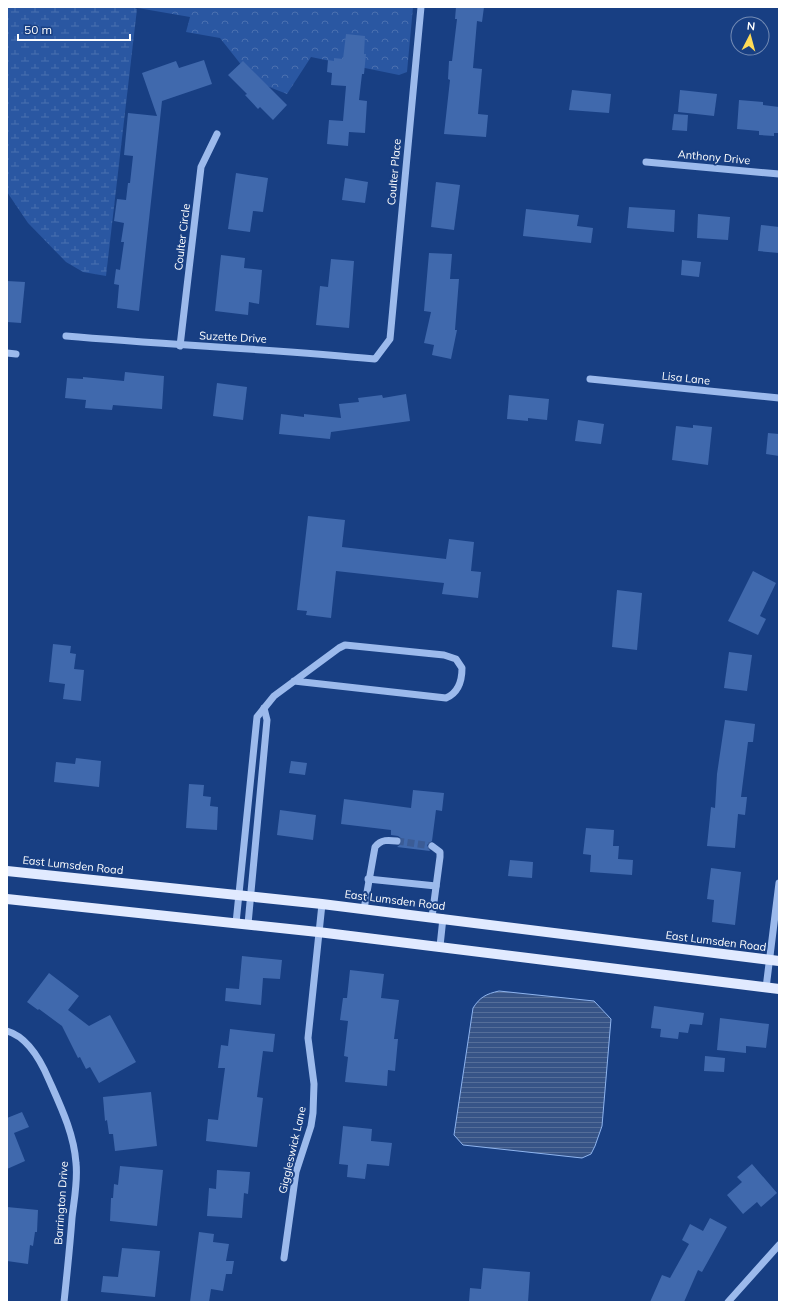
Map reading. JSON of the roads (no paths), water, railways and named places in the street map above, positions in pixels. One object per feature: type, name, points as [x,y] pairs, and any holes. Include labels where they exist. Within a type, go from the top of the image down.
[{"type":"main road","name":"East Lumsden Road","points":[[7,871],[251,896],[443,918],[774,960]]},
{"type":"main road","points":[[7,899],[440,946],[779,989]]},
{"type":"street","name":"Coulter Place","points":[[390,339],[421,7]]},
{"type":"street","name":"Coulter Circle","points":[[180,346],[201,167],[217,134]]},
{"type":"street","name":"Anthony Drive","points":[[646,162],[779,174]]},
{"type":"street","name":"Suzette Drive","points":[[66,336],[180,346],[295,351],[375,359],[390,339]]},
{"type":"street","points":[[7,352],[16,354]]},
{"type":"street","name":"Lisa Lane","points":[[590,379],[779,398]]},
{"type":"street","points":[[236,923],[257,717],[274,696],[294,681],[345,645],[444,655],[456,659],[462,668],[459,686],[451,696],[446,698],[294,681]]},
{"type":"street","points":[[248,924],[267,720],[264,708]]},
{"type":"street","points":[[364,909],[368,879],[375,847],[377,844],[390,840],[398,841]]},
{"type":"street","points":[[432,846],[440,852],[432,917]]},
{"type":"street","points":[[368,879],[436,886]]},
{"type":"street","points":[[766,988],[774,960],[779,883]]},
{"type":"street","name":"Giggleswick Lane","points":[[284,1258],[296,1172],[311,1126],[313,1113],[314,1084],[308,1038],[322,904]]},
{"type":"street","points":[[440,946],[443,918]]},
{"type":"street","name":"Barrington Drive","points":[[7,1031],[24,1041],[37,1056],[45,1070],[68,1125],[73,1143],[76,1163],[64,1302]]},
{"type":"street","points":[[728,1302],[779,1245]]},
{"type":"tunnel","points":[[397,841],[432,846]]}]
